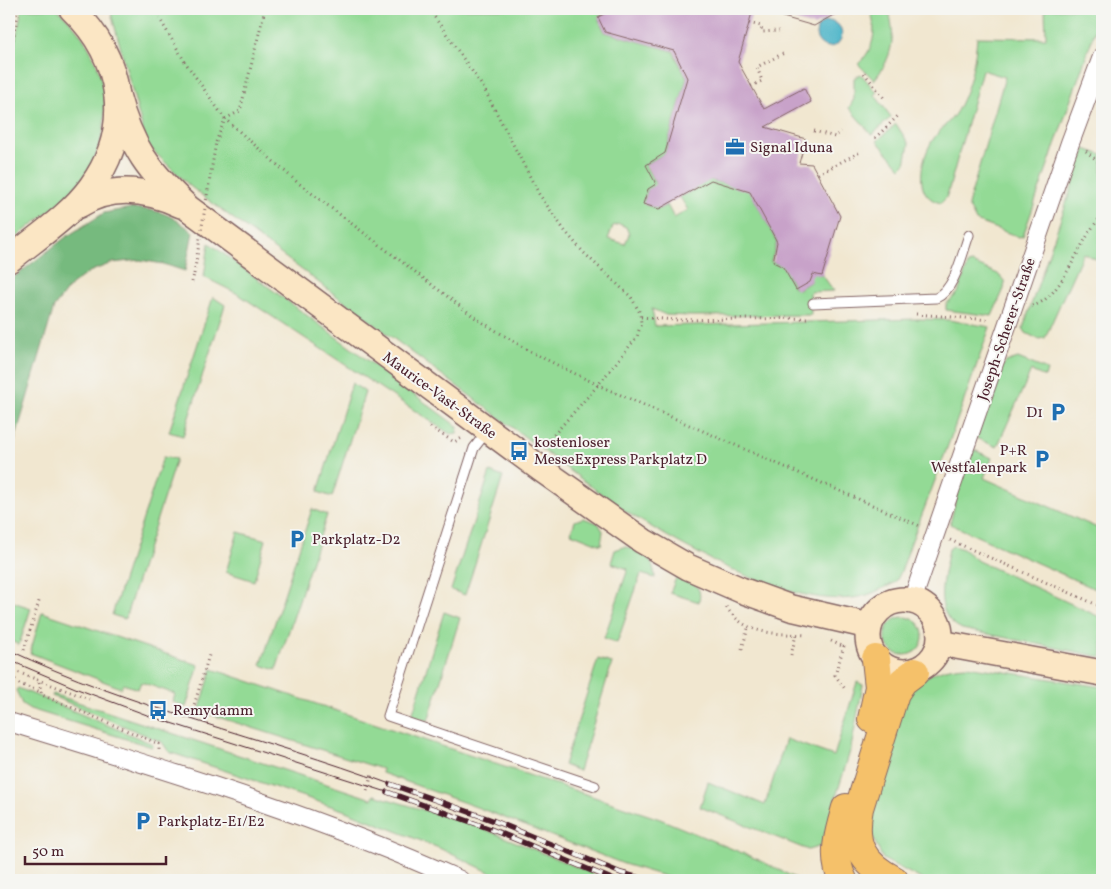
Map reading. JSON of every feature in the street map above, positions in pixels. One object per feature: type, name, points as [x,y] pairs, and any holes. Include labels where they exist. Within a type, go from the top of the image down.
[{"type":"highway","points":[[843,880],[836,864],[836,852],[840,828],[862,757],[879,687],[876,659]]},
{"type":"highway","points":[[894,880],[877,871],[863,855],[856,841],[855,826],[895,693],[903,680],[914,672]]},
{"type":"main road","points":[[72,9],[98,38],[114,76],[125,126],[149,167],[188,208]]},
{"type":"main road","points":[[66,214],[90,188],[102,169],[114,143],[118,119],[117,95]]},
{"type":"main road","points":[[9,260],[66,214],[89,199],[106,192],[125,190],[164,197],[188,208]]},
{"type":"main road","name":"Maurice-Vast-Straße","points":[[188,208],[609,519],[688,567],[791,608],[869,626]]},
{"type":"main road","points":[[904,600],[912,601],[925,607],[936,620],[939,628],[940,643],[934,657],[927,665],[914,672],[896,672],[888,669],[876,659],[868,642],[869,626],[874,616],[888,604],[904,600]]},
{"type":"main road","points":[[940,643],[1102,673]]},
{"type":"street","name":"Joseph-Scherer-Straße","points":[[912,601],[1102,57]]},
{"type":"street","points":[[9,722],[286,809],[460,880]]},
{"type":"lane","points":[[812,303],[936,298],[944,295],[951,285],[970,235]]},
{"type":"lane","points":[[488,430],[474,448],[388,716],[595,786]]},
{"type":"path","points":[[9,58],[19,9]]},
{"type":"path","points":[[154,9],[185,62],[225,119],[297,182],[477,319],[531,352],[598,386],[935,532],[1102,607]]},
{"type":"path","points":[[192,282],[216,142],[225,119],[240,111],[265,9]]},
{"type":"path","points":[[429,9],[483,87],[538,194],[565,231],[637,304],[641,323],[637,337],[598,386],[531,461]]},
{"type":"path","points":[[749,23],[761,26],[762,32],[778,31]]},
{"type":"path","points":[[751,86],[762,81],[757,67],[784,54]]},
{"type":"path","points":[[864,73],[886,99]]},
{"type":"path","points":[[875,138],[898,115]]},
{"type":"path","points":[[814,131],[835,137],[841,131]]},
{"type":"path","points":[[818,174],[862,151]]},
{"type":"path","points":[[1025,308],[1039,304],[1054,291],[1102,216]]},
{"type":"path","points":[[24,650],[40,598]]},
{"type":"path","points":[[728,598],[726,607],[734,619],[748,628],[812,636]]},
{"type":"path","points":[[742,649],[748,628]]},
{"type":"path","points":[[791,655],[796,635]]},
{"type":"path","points":[[828,640],[844,648],[835,674],[845,689]]},
{"type":"path","points":[[193,709],[208,655]]},
{"type":"path","points":[[9,669],[39,682],[89,699]]},
{"type":"path","points":[[9,693],[16,677]]},
{"type":"path","points":[[14,682],[159,744],[159,768]]},
{"type":"path","points":[[39,682],[41,692]]},
{"type":"path","points":[[367,791],[372,774]]},
{"type":"green space","points":[[22,9],[57,9],[73,25],[86,43],[96,62],[102,82],[105,104],[104,125],[99,146],[90,167],[74,189],[9,243],[9,70]]},
{"type":"green space","points":[[110,9],[622,9],[621,12],[612,10],[600,16],[599,20],[605,32],[673,51],[687,78],[665,153],[645,165],[656,185],[648,189],[644,201],[646,205],[659,209],[667,205],[674,218],[688,210],[680,197],[710,180],[750,191],[777,242],[771,262],[788,267],[788,276],[794,288],[799,289],[810,282],[810,272],[823,276],[834,291],[810,292],[811,315],[691,316],[666,315],[652,309],[655,326],[918,319],[949,320],[990,327],[897,579],[888,586],[853,598],[820,597],[785,590],[748,576],[676,541],[620,508],[191,187],[147,145]],"holes":[[[619,224],[626,227],[629,234],[625,244],[608,239],[613,226]]]},
{"type":"green space","points":[[870,9],[888,9],[892,29],[889,55],[874,80],[858,64],[868,52],[873,39],[874,32]]},
{"type":"green space","points":[[1045,9],[1102,9],[1102,11],[1023,236],[1019,237],[976,221],[968,205],[1005,77],[982,70],[949,189],[946,198],[941,203],[932,199],[926,193],[923,186],[922,167],[932,141],[957,111],[964,97],[972,72],[977,37],[1046,38]]},
{"type":"green space","points":[[861,74],[877,93],[875,95],[891,117],[872,135],[849,108],[854,99],[854,78]]},
{"type":"green space","points":[[896,124],[909,144],[905,164],[901,168],[877,141]]},
{"type":"green space","points":[[1085,149],[1102,155],[1102,262],[1083,253],[1045,338],[1038,339],[1026,333],[1023,328]]},
{"type":"green space","points":[[131,208],[165,214],[193,232],[185,271],[163,264],[140,260],[112,263],[89,272],[71,285],[54,307],[9,460],[9,281],[66,237],[104,213]]},
{"type":"green space","points":[[209,243],[458,427],[457,433],[450,434],[238,294],[204,277]]},
{"type":"green space","points":[[972,263],[998,274],[1005,282],[1004,289],[992,316],[946,310],[946,304],[958,293],[968,264]]},
{"type":"green space","points":[[213,297],[225,305],[183,436],[169,432]]},
{"type":"green space","points":[[1018,358],[1047,370],[1045,377],[1031,371],[997,447],[976,438],[1001,368],[1006,362]]},
{"type":"green space","points":[[352,383],[365,392],[332,497],[318,492]]},
{"type":"green space","points":[[972,449],[992,458],[984,478],[1102,530],[1102,592],[950,524],[960,482]]},
{"type":"green space","points":[[163,457],[176,459],[125,619],[112,615]]},
{"type":"green space","points":[[490,472],[503,477],[465,595],[451,590]]},
{"type":"green space","points":[[312,509],[327,515],[276,670],[261,665]]},
{"type":"green space","points":[[583,518],[598,523],[603,531],[601,545],[571,533],[575,521]]},
{"type":"green space","points":[[238,532],[266,540],[254,581],[226,572]]},
{"type":"green space","points":[[953,546],[963,549],[978,561],[1102,618],[1102,657],[962,629],[952,622],[946,614],[943,604],[942,583],[949,549]]},
{"type":"green space","points":[[623,547],[642,552],[650,560],[655,578],[641,574],[617,643],[604,638],[628,569],[611,563],[615,550]]},
{"type":"green space","points":[[684,577],[699,590],[699,602],[670,593],[676,578]]},
{"type":"green space","points":[[13,602],[31,608],[19,645],[9,640],[9,611]]},
{"type":"green space","points":[[42,612],[199,665],[186,707],[173,702],[175,694],[141,682],[138,689],[123,684],[121,688],[30,653]]},
{"type":"green space","points":[[444,612],[460,618],[428,721],[412,716]]},
{"type":"green space","points":[[904,617],[918,622],[923,636],[918,650],[904,655],[890,650],[885,636],[890,622]]},
{"type":"green space","points":[[598,659],[612,663],[579,771],[564,765]]},
{"type":"green space","points":[[967,666],[1102,687],[1102,880],[923,880],[883,859],[871,834],[870,818],[904,697],[917,683],[932,674],[948,668]]},
{"type":"green space","points":[[212,669],[660,819],[759,860],[799,880],[677,880],[624,864],[382,773],[382,769],[199,711]]},
{"type":"green space","points":[[857,682],[863,685],[851,748],[821,846],[808,850],[700,807],[708,782],[765,805],[786,739],[834,756]]},
{"type":"green space","points":[[18,688],[153,744],[152,747],[30,709],[22,704],[16,690]]},
{"type":"green space","points":[[53,694],[372,799],[374,795],[477,826],[608,880],[506,880],[439,848],[343,810],[169,752],[162,742],[52,696]]},
{"type":"water","points":[[829,21],[838,25],[842,34],[838,43],[829,47],[820,43],[816,34],[820,25]]},
{"type":"building","name":"Signal Iduna","points":[[614,9],[753,9],[738,62],[764,109],[804,88],[811,102],[765,127],[806,139],[799,163],[812,164],[840,216],[822,276],[813,274],[810,282],[796,290],[783,267],[773,262],[777,242],[750,192],[711,180],[659,209],[643,204],[648,189],[656,184],[646,165],[665,153],[687,78],[674,51],[605,32],[598,17]]},
{"type":"building","points":[[770,9],[844,9],[814,26],[769,13]]},
{"type":"tram line","points":[[9,650],[102,689],[390,784]]},
{"type":"tram line","points":[[9,660],[80,690],[155,718],[387,792]]},
{"type":"railway","points":[[390,784],[492,820],[621,873],[647,880]]},
{"type":"railway","points":[[387,792],[488,828],[614,880]]},
{"type":"place","name":"Signal Iduna","points":[[735,147]]},
{"type":"place","name":"D1","points":[[1058,412]]},
{"type":"place","name":"kostenloser MesseExpress Parkplatz D","points":[[519,451]]},
{"type":"place","name":"P+R Westfalenpark","points":[[1042,459]]},
{"type":"place","name":"Parkplatz-D2","points":[[297,539]]},
{"type":"place","name":"Remydamm","points":[[158,710]]},
{"type":"place","name":"Parkplatz-E1/E2","points":[[143,821]]}]
